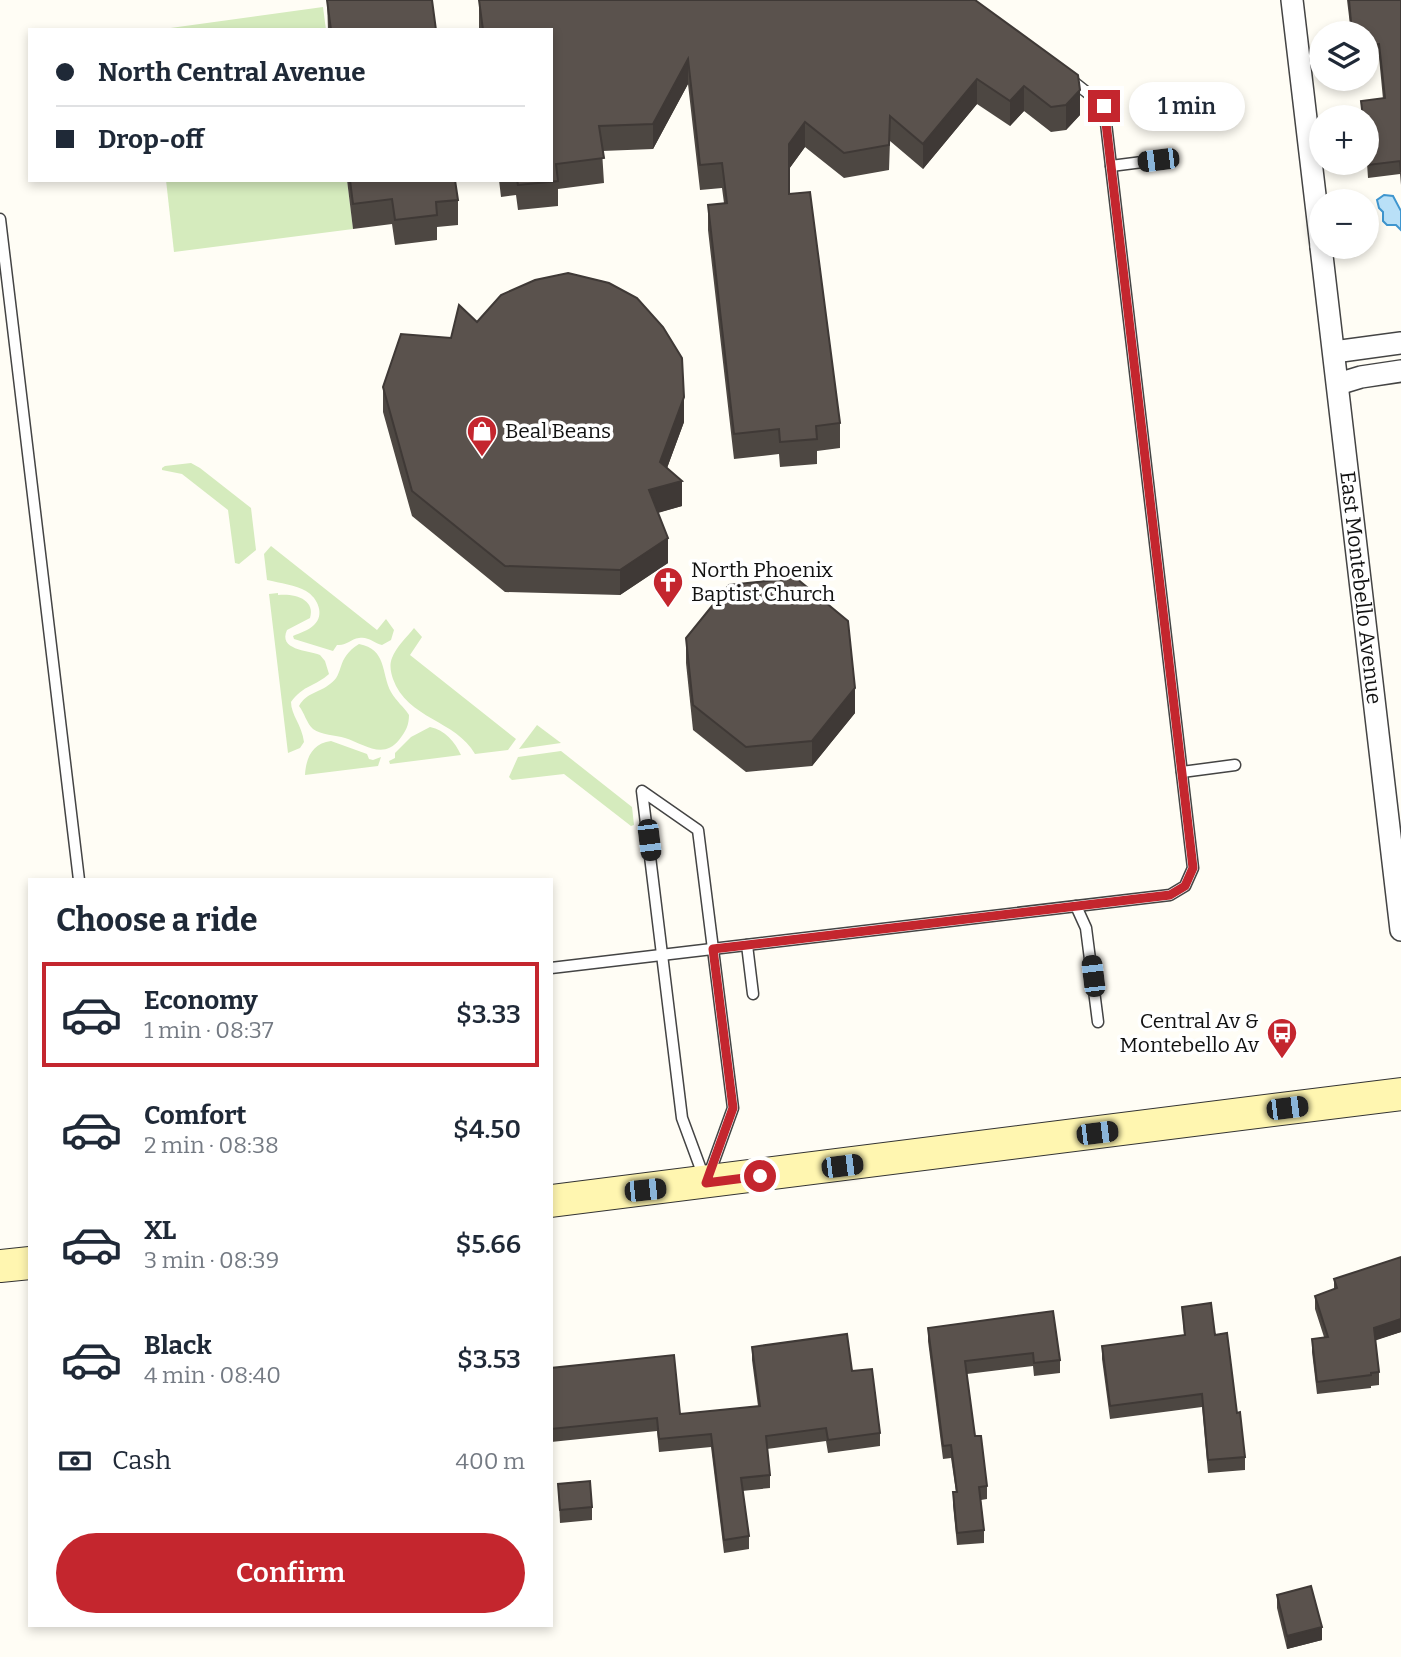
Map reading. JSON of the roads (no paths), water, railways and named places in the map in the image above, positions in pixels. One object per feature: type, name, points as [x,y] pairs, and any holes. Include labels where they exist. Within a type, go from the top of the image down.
[{"type":"main road","points":[[553,1201],[1401,1094]]},
{"type":"main road","points":[[0,1266],[28,1262]]},
{"type":"street","name":"East Montebello Avenue","points":[[1292,0],[1314,189]]},
{"type":"street","name":"East Montebello Avenue","points":[[1323,259],[1401,930]]},
{"type":"street","points":[[1334,352],[1401,343]]},
{"type":"street","points":[[1338,384],[1360,377],[1401,371]]},
{"type":"lane","points":[[553,968],[1170,895],[1185,886],[1193,868],[1104,106],[1062,73]]},
{"type":"lane","points":[[1111,166],[1158,160]]},
{"type":"lane","points":[[0,219],[79,878]]},
{"type":"lane","points":[[1182,772],[1235,765]]},
{"type":"lane","points":[[642,791],[698,830],[733,1108],[706,1183],[682,1118],[642,791]]},
{"type":"lane","points":[[1076,906],[1086,928],[1098,1022]]},
{"type":"lane","points":[[747,945],[753,993]]},
{"type":"water","points":[[1384,195],[1393,196],[1401,211],[1401,230],[1396,225],[1387,225],[1383,221],[1379,199]]},
{"type":"place","name":"Beal Beans","points":[[482,458]]},
{"type":"place","name":"North Phoenix Baptist Church","points":[[668,609]]},
{"type":"place","name":"Central Av & Montebello Av","points":[[1282,1060]]}]
